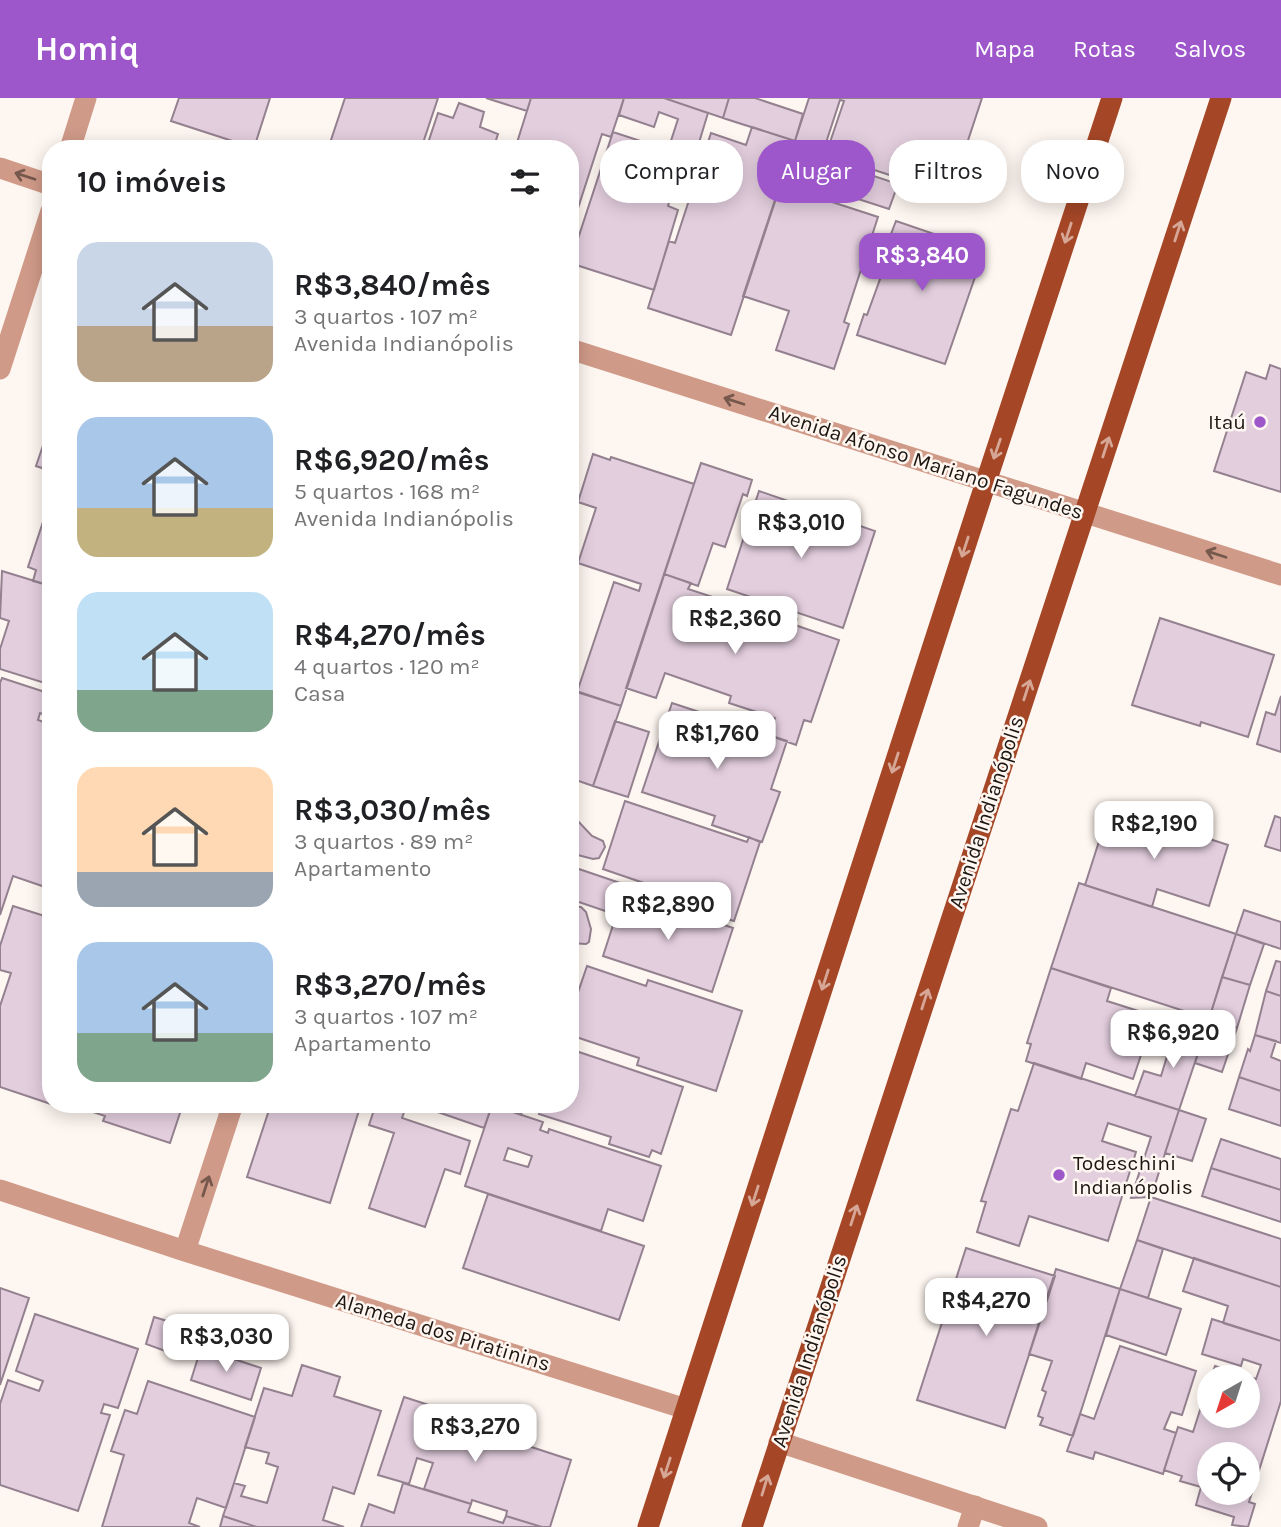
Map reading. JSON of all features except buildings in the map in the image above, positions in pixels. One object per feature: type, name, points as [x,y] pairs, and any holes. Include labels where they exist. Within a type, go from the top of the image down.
[{"type":"main road","points":[[648,1527],[1112,98]]},
{"type":"main road","name":"Avenida Indianópolis","points":[[752,1527],[1222,98]]},
{"type":"street","points":[[73,140],[86,98]]},
{"type":"street","points":[[0,168],[42,182]]},
{"type":"street","points":[[0,369],[42,239]]},
{"type":"street","name":"Avenida Afonso Mariano Fagundes","points":[[579,352],[1281,575]]},
{"type":"street","points":[[185,1251],[230,1113]]},
{"type":"street","name":"Alameda dos Piratinins","points":[[0,1190],[687,1409]]},
{"type":"street","points":[[779,1443],[1037,1527]]},
{"type":"street","points":[[968,1527],[975,1506]]},
{"type":"place","name":"Itaú","points":[[1260,422]]},
{"type":"place","name":"Todeschini Indianópolis","points":[[1059,1175]]}]
